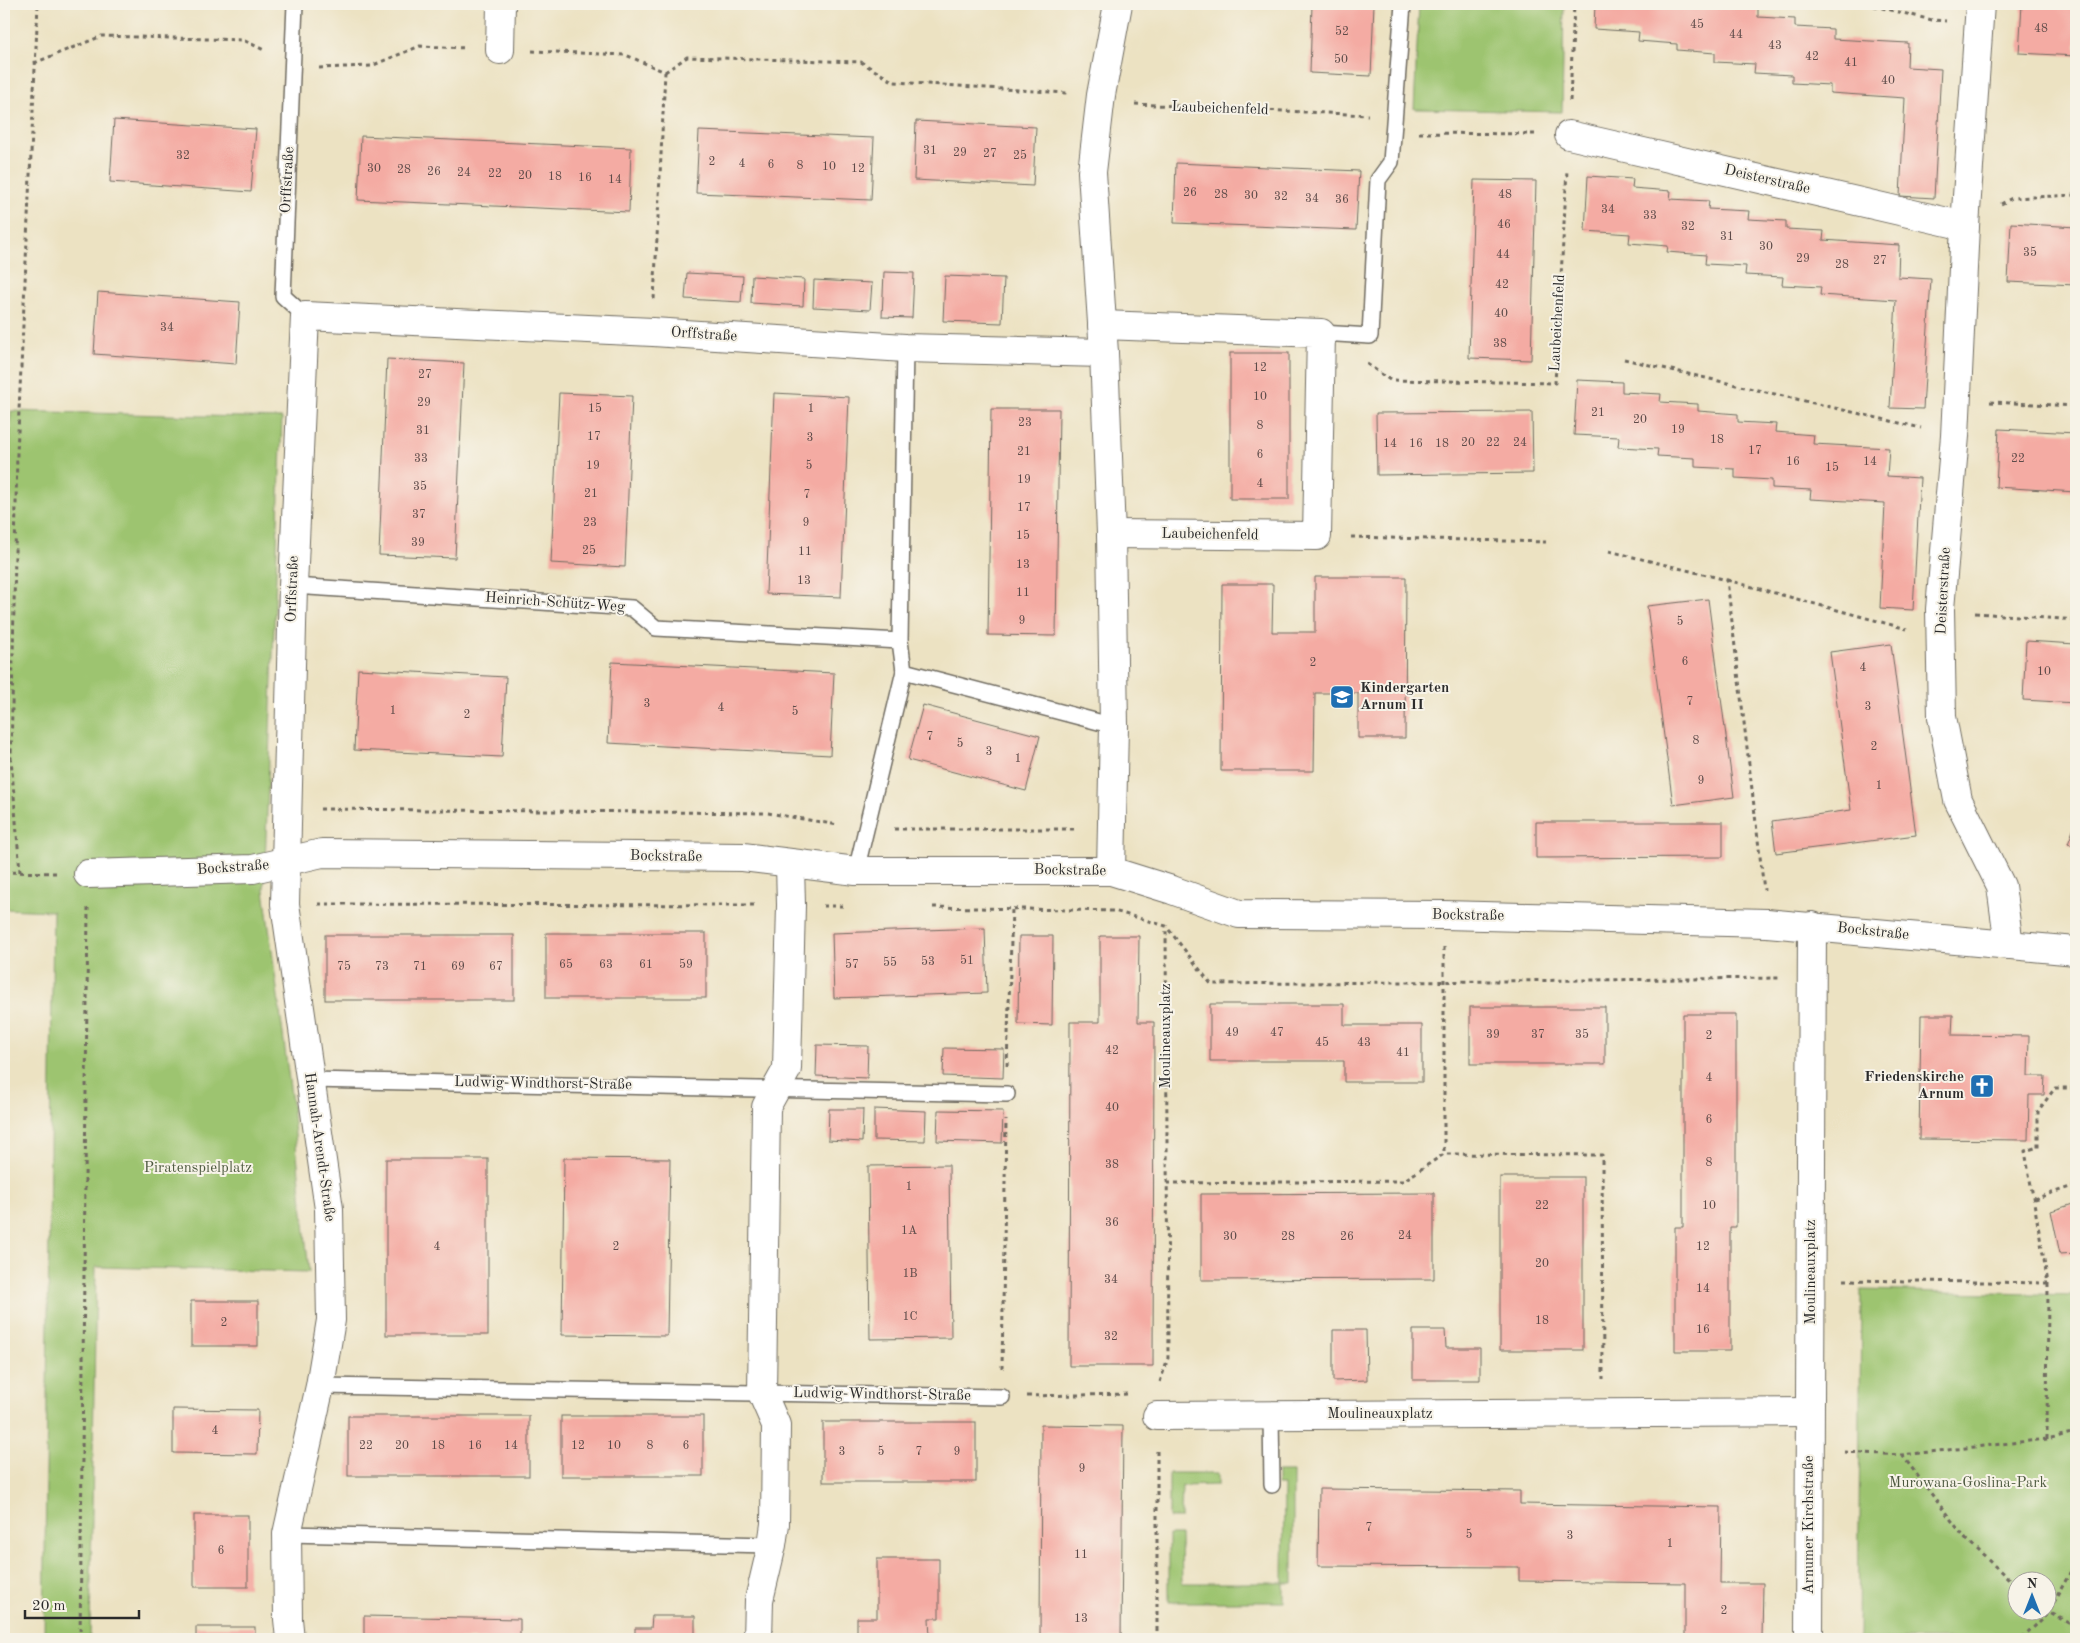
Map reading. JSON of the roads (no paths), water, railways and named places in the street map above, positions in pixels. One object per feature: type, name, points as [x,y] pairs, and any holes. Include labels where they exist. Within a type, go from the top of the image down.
[{"type":"street","points":[[500,50],[501,4]]},
{"type":"street","points":[[1111,871],[1114,726],[1111,534],[1104,353],[1092,172],[1101,95],[1118,4]]},
{"type":"street","name":"Deisterstraße","points":[[1980,14],[1955,436],[1940,609],[1942,717],[1958,800],[2001,886],[2009,945]]},
{"type":"street","name":"Deisterstraße","points":[[1569,134],[1966,226]]},
{"type":"street","name":"Orffstraße","points":[[287,862],[293,586],[305,316],[653,332],[905,348],[1104,353]]},
{"type":"street","points":[[1102,325],[1321,334]]},
{"type":"street","name":"Laubeichenfeld","points":[[1111,534],[1317,536],[1321,334]]},
{"type":"street","name":"Bockstraße","points":[[88,874],[253,869],[322,854],[744,857],[856,871],[1111,871],[1172,890],[1238,914],[1444,915],[1768,922],[2076,951]]},
{"type":"street","name":"Hannah-Arendt-Straße","points":[[287,862],[285,904],[329,1209],[331,1320],[320,1386],[287,1534],[290,1639]]},
{"type":"street","points":[[758,1639],[759,1600],[772,1544],[774,1524],[776,1425],[762,1392],[766,1108],[787,1070],[791,905],[790,864]]},
{"type":"street","name":"Moulineauxplatz","points":[[1157,1405],[1271,1415],[1809,1412],[1812,926]]},
{"type":"street","name":"Arnumer Kirchstraße","points":[[1809,1412],[1809,1639]]},
{"type":"lane","name":"Orffstraße","points":[[295,4],[283,296],[305,316]]},
{"type":"lane","points":[[1321,334],[1370,336],[1378,180],[1391,162],[1403,4]]},
{"type":"lane","points":[[856,871],[904,671],[900,641],[905,348]]},
{"type":"lane","name":"Heinrich-Schütz-Weg","points":[[293,586],[632,608],[656,628],[900,641]]},
{"type":"lane","points":[[904,671],[1114,726]]},
{"type":"lane","name":"Ludwig-Windthorst-Straße","points":[[310,1080],[1007,1094]]},
{"type":"lane","name":"Ludwig-Windthorst-Straße","points":[[320,1386],[1002,1397]]},
{"type":"lane","points":[[1271,1415],[1272,1485]]},
{"type":"lane","points":[[287,1534],[772,1544]]},
{"type":"place","name":"Kindergarten Arnum II","points":[[1342,697]]},
{"type":"place","name":"Friedenskirche Arnum","points":[[1982,1086]]},
{"type":"park label","name":"Piratenspielplatz","points":[[198,1168]]},
{"type":"park label","name":"Murowana-Goslina-Park","points":[[1968,1483]]}]
